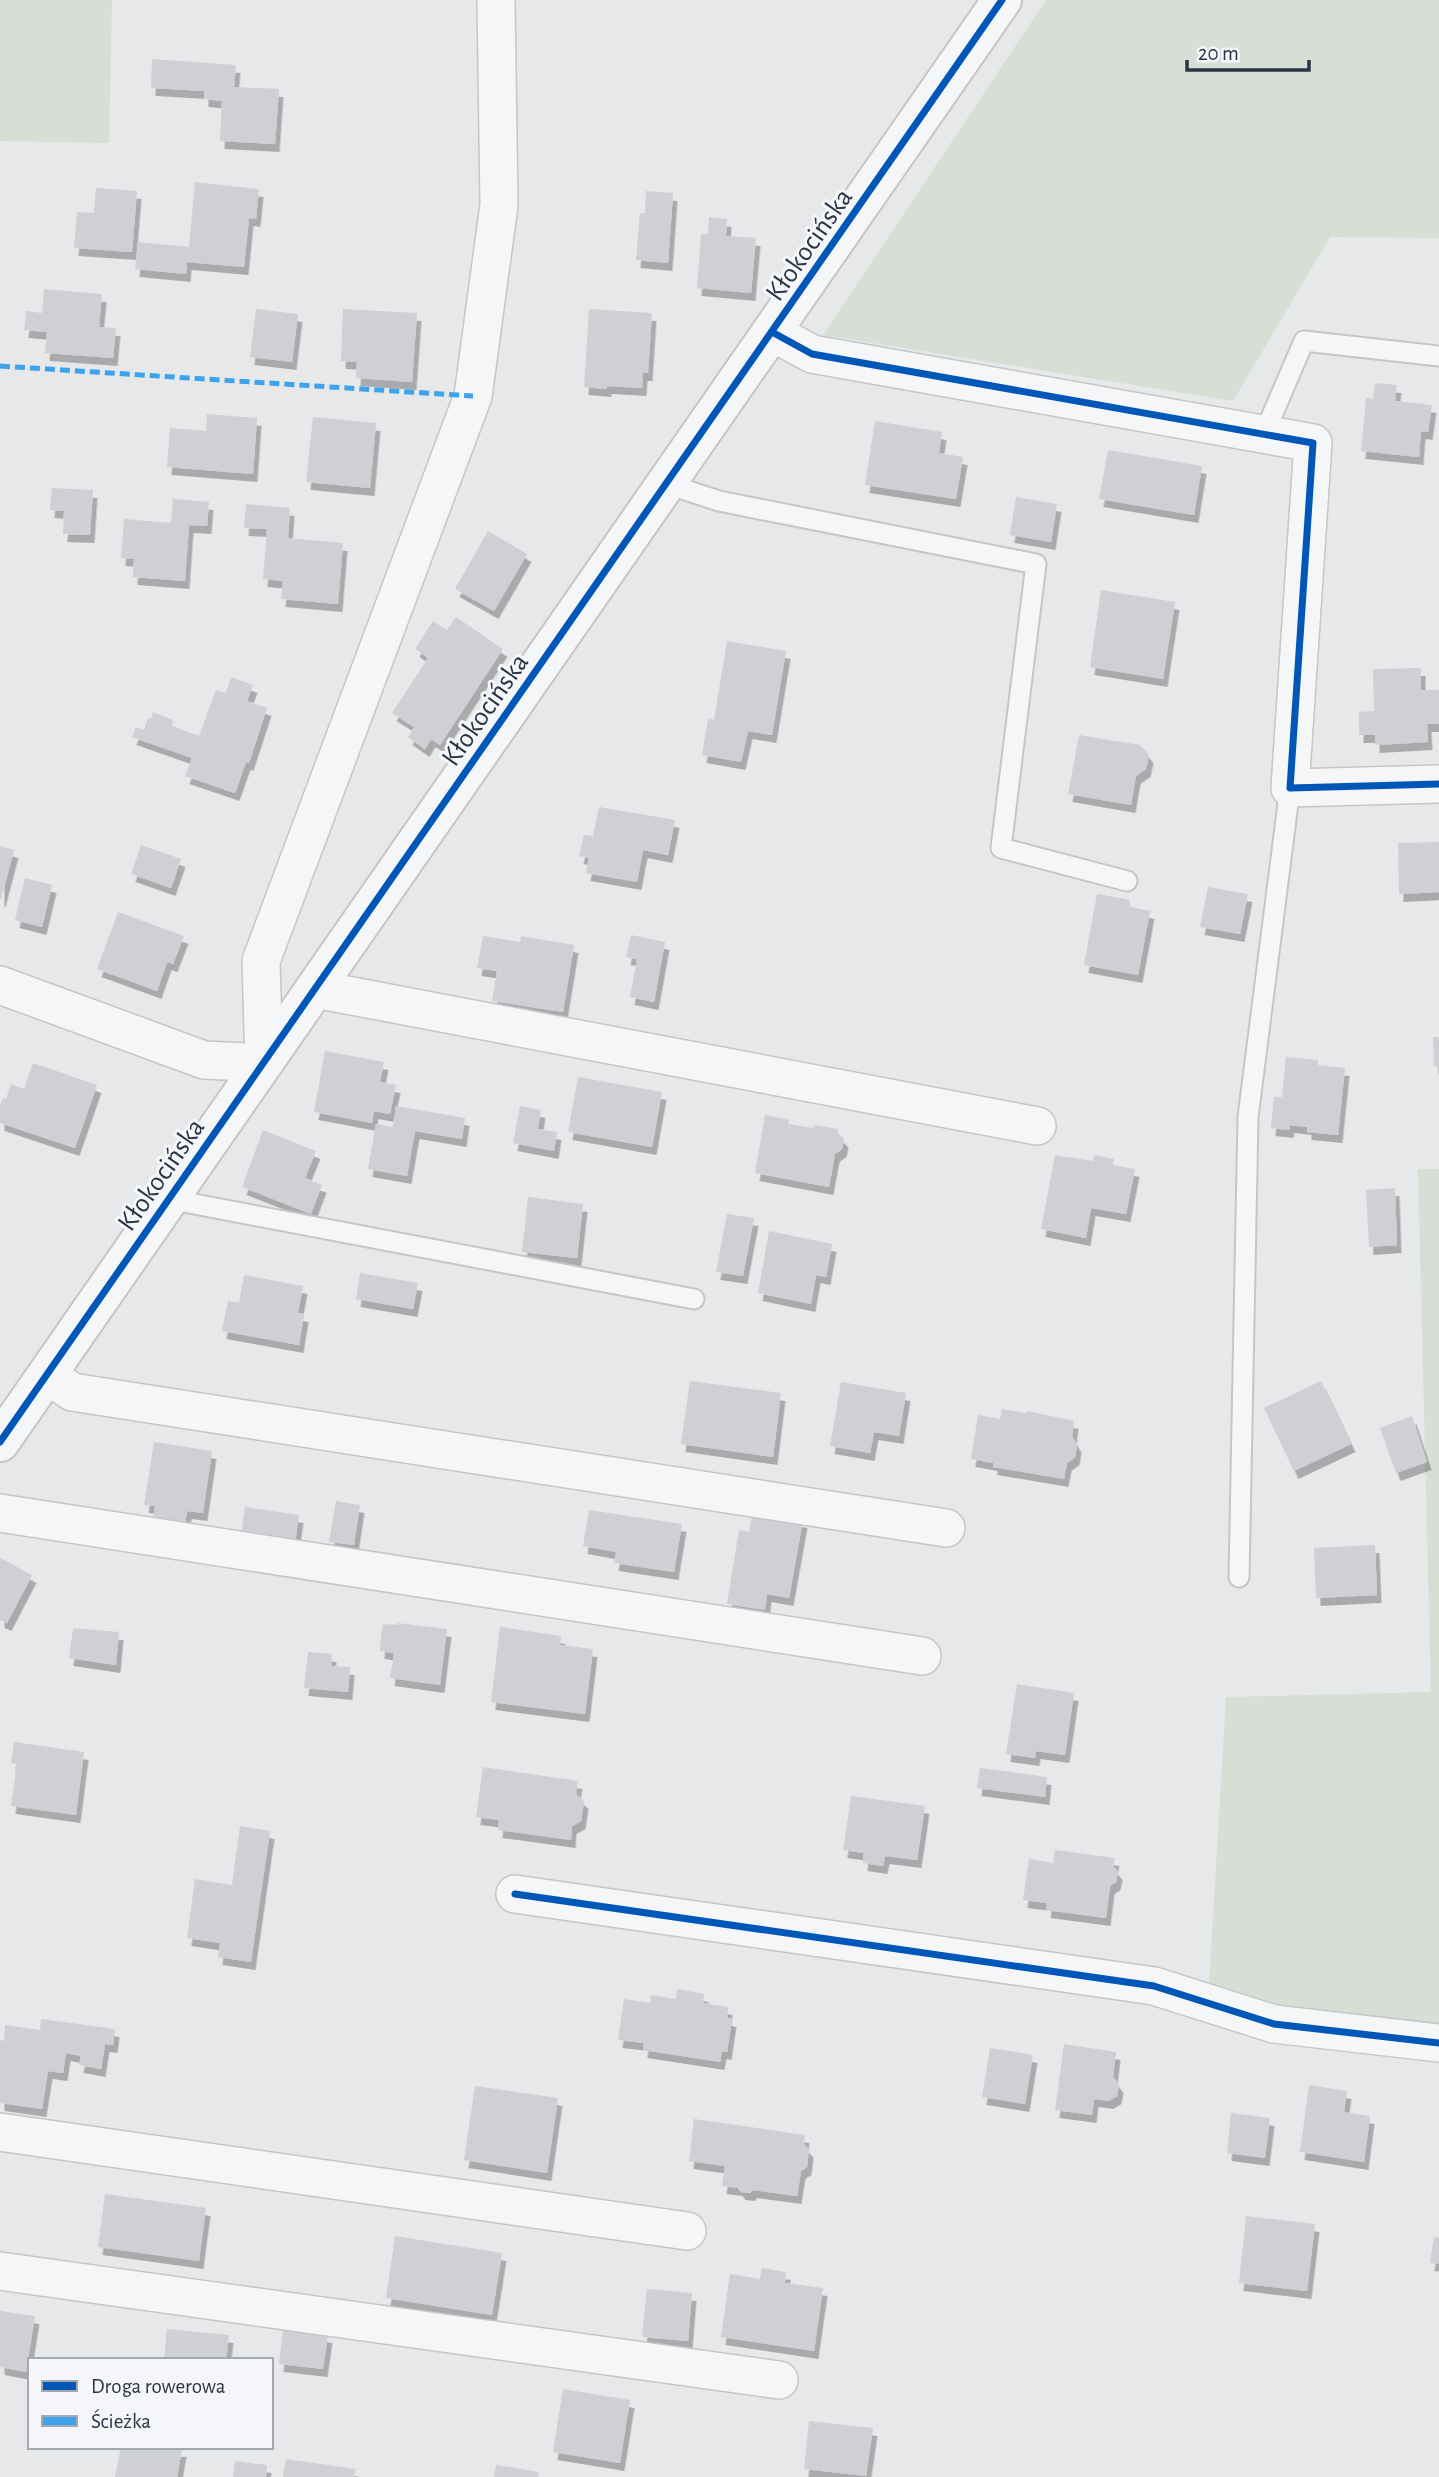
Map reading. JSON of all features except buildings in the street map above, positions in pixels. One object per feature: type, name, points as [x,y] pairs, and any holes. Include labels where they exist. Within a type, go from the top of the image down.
[{"type":"street","points":[[0,985],[204,1060],[264,1063],[261,961],[473,396],[499,205],[496,0]]},
{"type":"street","name":"Kłokocińska","points":[[0,1442],[1002,0]]},
{"type":"street","points":[[772,332],[812,354],[1313,443],[1290,788],[1439,784]]},
{"type":"street","points":[[315,989],[1037,1126]]},
{"type":"street","points":[[47,1374],[72,1392],[946,1528]]},
{"type":"street","points":[[0,1513],[922,1656]]},
{"type":"street","points":[[515,1894],[1154,1986],[1274,2024],[1439,2043]]},
{"type":"street","points":[[0,2132],[687,2231]]},
{"type":"street","points":[[0,2271],[779,2380]]},
{"type":"lane","points":[[1264,434],[1304,341],[1439,356]]},
{"type":"lane","points":[[667,484],[719,501],[1036,564],[1000,848],[1127,881]]},
{"type":"lane","points":[[1239,1577],[1248,1117],[1290,788]]},
{"type":"lane","points":[[168,1199],[694,1299]]},
{"type":"shaded area","points":[[0,0],[112,0],[109,143],[0,141]]},
{"type":"shaded area","points":[[1046,0],[1439,0],[1439,238],[1330,237],[1233,401],[823,335]]},
{"type":"shaded area","points":[[1418,1169],[1439,1169],[1439,2028],[1258,2005],[1209,1985],[1226,1697],[1431,1692]]},
{"type":"marked path","points":[[0,366],[473,396]]},
{"type":"cycle path","points":[[0,1442],[1002,0]]},
{"type":"cycle path","points":[[772,332],[812,354],[1313,443],[1290,788],[1439,784]]},
{"type":"cycle path","points":[[515,1894],[1154,1986],[1274,2024],[1439,2043]]}]
